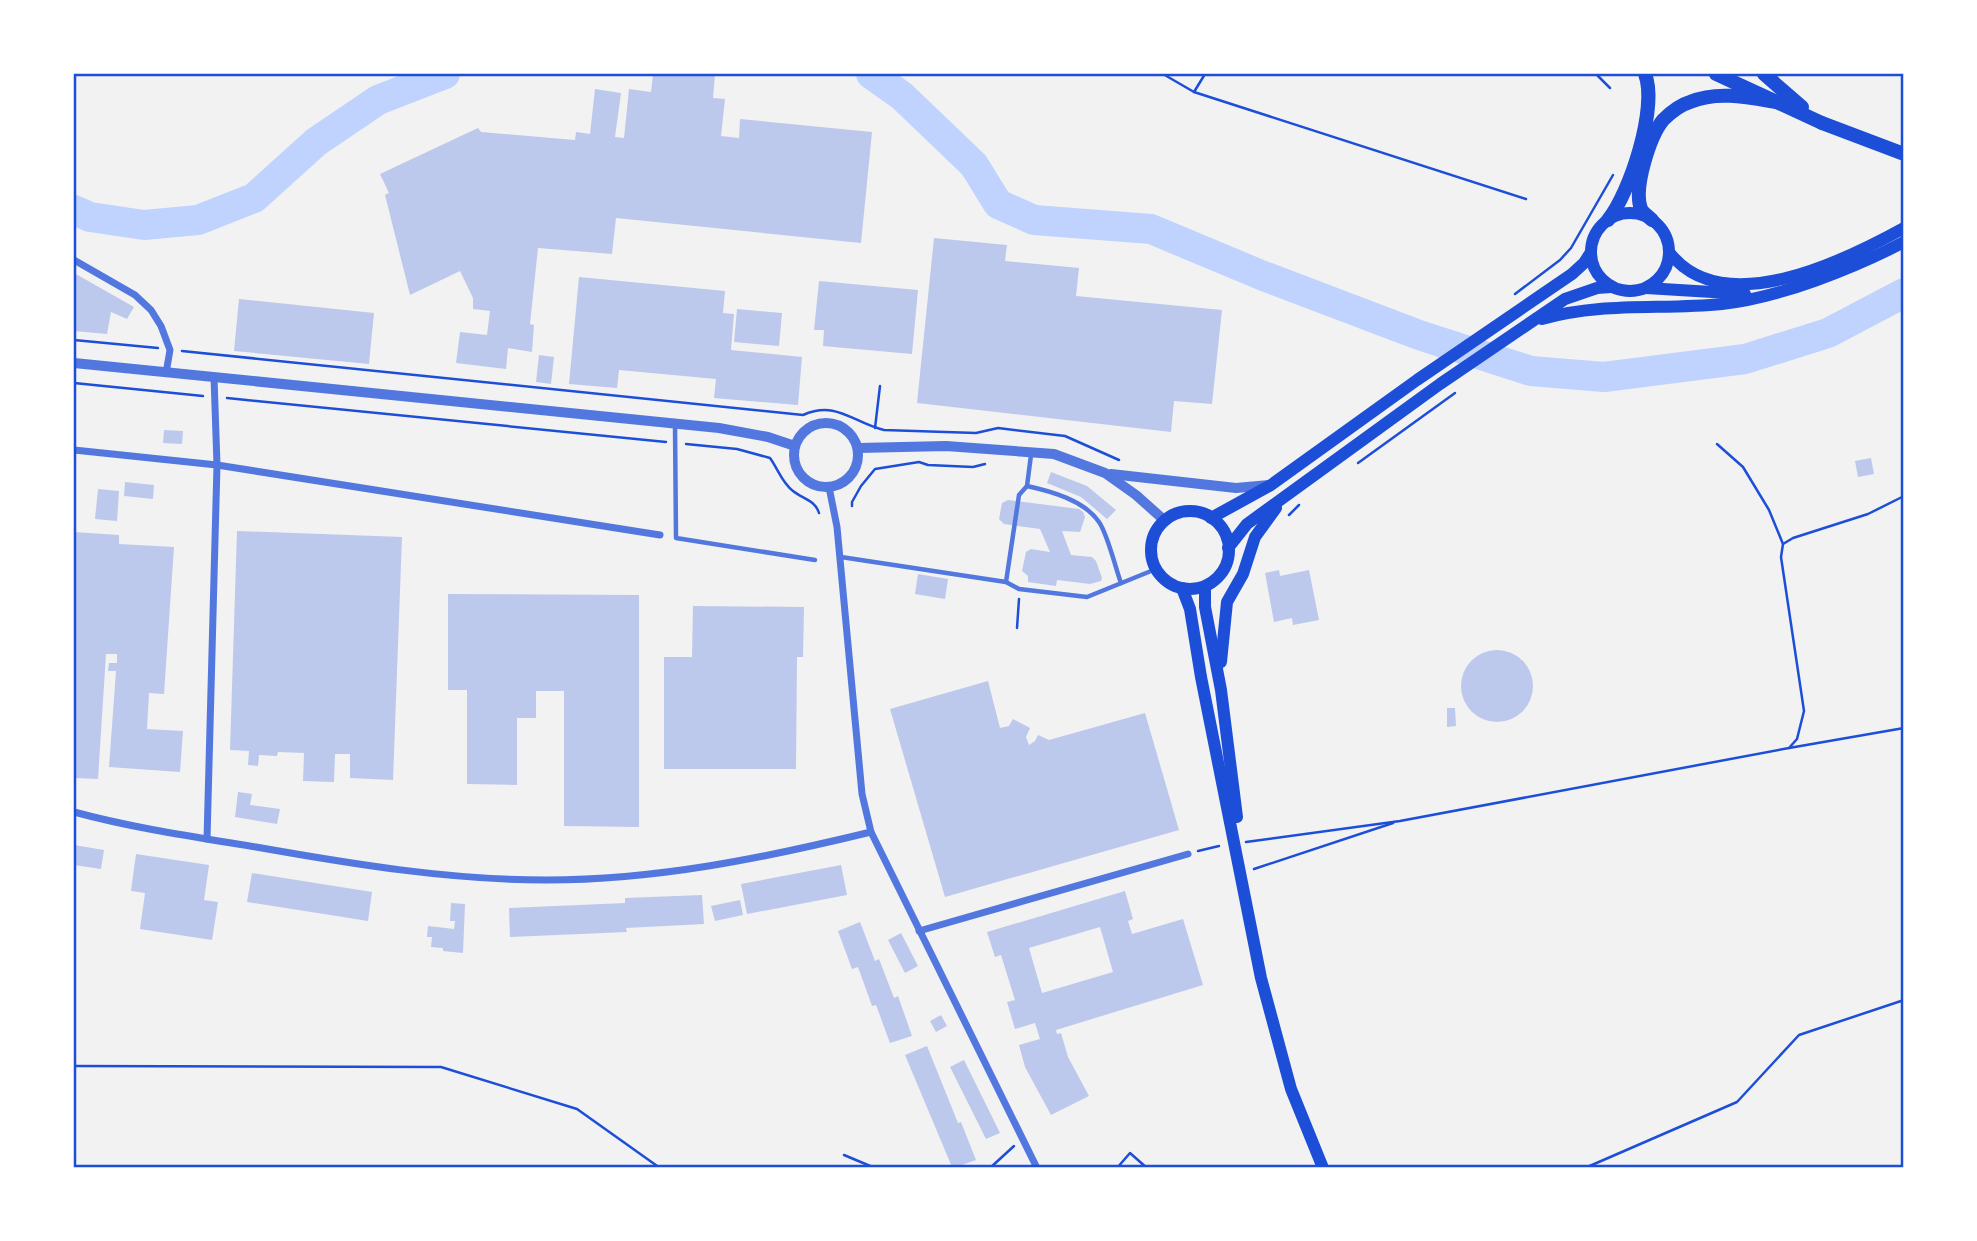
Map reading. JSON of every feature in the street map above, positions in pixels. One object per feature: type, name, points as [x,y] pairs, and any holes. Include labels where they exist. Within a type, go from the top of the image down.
[{"type":"main road","points":[[1644,74],[1650,99],[1645,127],[1616,211],[1599,228],[1593,239],[1591,252],[1596,272],[1611,287],[1622,291],[1634,291],[1653,284],[1664,271],[1669,252]]},
{"type":"main road","points":[[1716,74],[1822,123],[1903,154]]},
{"type":"main road","points":[[1764,74],[1822,123]]},
{"type":"main road","points":[[1781,103],[1750,97],[1719,96],[1688,102],[1663,120],[1654,134],[1642,177],[1642,210],[1665,236],[1669,252],[1678,265],[1701,278],[1726,284],[1776,281],[1819,267],[1903,228]]},
{"type":"main road","points":[[1608,220],[1619,215],[1632,214],[1643,215],[1652,220]]},
{"type":"main road","points":[[1532,322],[1588,308],[1705,305],[1746,301],[1839,272],[1903,242]]},
{"type":"main road","points":[[1211,518],[1271,485],[1505,318],[1572,274],[1591,252]]},
{"type":"main road","points":[[1228,548],[1247,524],[1516,332],[1565,299],[1590,289],[1611,287]]},
{"type":"main road","points":[[1646,288],[1766,294]]},
{"type":"main road","points":[[1221,690],[1227,602],[1243,574],[1255,537],[1283,498]]},
{"type":"main road","points":[[1188,511],[1211,518],[1224,531],[1228,548],[1223,571],[1205,586],[1182,588],[1171,584],[1156,569],[1152,559],[1153,538],[1164,520],[1175,514],[1188,511]]},
{"type":"main road","points":[[1205,586],[1205,607],[1221,690],[1240,869],[1261,978],[1292,1088],[1323,1167]]},
{"type":"main road","points":[[1182,588],[1190,609],[1201,677],[1233,819]]},
{"type":"street","points":[[74,260],[135,295],[150,310],[161,326],[170,350],[166,373]]},
{"type":"street","points":[[74,363],[719,428],[768,437],[795,446]]},
{"type":"street","points":[[207,839],[217,465],[214,377]]},
{"type":"street","points":[[827,423],[843,428],[855,440],[858,448],[858,459],[848,478],[839,484],[819,486],[802,475],[796,467],[795,446],[803,432],[810,427],[827,423]]},
{"type":"street","points":[[858,448],[921,446],[1032,450],[1054,454],[1105,473],[1136,495],[1164,520]]},
{"type":"street","points":[[74,450],[217,465],[660,535]]},
{"type":"street","points":[[1105,473],[1236,488],[1271,485]]},
{"type":"street","points":[[829,487],[835,510],[862,793],[871,832],[1037,1167]]},
{"type":"street","points":[[74,812],[118,824],[379,867],[546,880],[637,876],[740,862],[871,832]]},
{"type":"street","points":[[919,931],[1188,854]]},
{"type":"lane","points":[[676,424],[676,538],[815,560]]},
{"type":"lane","points":[[1006,582],[1019,495],[1027,486],[1032,450]]},
{"type":"lane","points":[[1027,486],[1066,498],[1098,521],[1121,583]]},
{"type":"lane","points":[[840,557],[1006,582],[1019,589],[1087,597],[1156,569]]},
{"type":"path","points":[[1163,74],[1194,92],[1526,199]]},
{"type":"path","points":[[1194,92],[1205,74]]},
{"type":"path","points":[[1596,74],[1610,88]]},
{"type":"path","points":[[1509,298],[1560,260],[1571,248],[1618,167]]},
{"type":"path","points":[[74,340],[803,415],[825,409],[839,411],[875,428],[880,386]]},
{"type":"path","points":[[74,383],[737,449],[770,458],[783,482],[793,492],[807,498],[819,513]]},
{"type":"path","points":[[1354,466],[1440,404]]},
{"type":"path","points":[[1717,444],[1743,467],[1769,510],[1783,544],[1781,557],[1804,710],[1797,739],[1789,748]]},
{"type":"path","points":[[852,506],[861,486],[875,469],[919,462],[928,465],[973,467],[995,461]]},
{"type":"path","points":[[1783,544],[1793,538],[1868,514],[1903,496]]},
{"type":"path","points":[[1284,519],[1304,502]]},
{"type":"path","points":[[1017,628],[1019,589]]},
{"type":"path","points":[[1267,839],[1400,821],[1903,728]]},
{"type":"path","points":[[1240,869],[1400,821]]},
{"type":"path","points":[[1586,1167],[1737,1102],[1799,1035],[1903,1000]]},
{"type":"path","points":[[74,1066],[441,1067],[577,1109],[660,1167]]},
{"type":"path","points":[[990,1167],[1022,1139]]},
{"type":"path","points":[[1117,1167],[1130,1153],[1147,1167]]},
{"type":"path","points":[[844,1155],[874,1167]]},
{"type":"building","points":[[653,74],[715,74],[713,98],[725,99],[721,136],[739,138],[740,119],[872,132],[861,243],[616,218],[612,254],[538,248],[530,324],[534,325],[532,352],[508,348],[506,369],[456,363],[460,332],[487,335],[490,311],[473,309],[473,298],[460,271],[410,295],[385,195],[389,193],[380,174],[478,128],[481,132],[575,140],[576,132],[590,134],[595,89],[621,93],[615,137],[624,138],[629,89],[651,92]]},
{"type":"building","points":[[934,238],[1007,245],[1005,261],[1079,268],[1076,296],[1222,310],[1212,404],[1174,401],[1171,432],[917,403]]},
{"type":"building","points":[[74,273],[134,307],[127,319],[111,312],[107,334],[74,331]]},
{"type":"building","points":[[579,277],[725,291],[723,313],[734,314],[731,350],[802,357],[798,405],[714,398],[716,379],[619,370],[617,388],[569,384]]},
{"type":"building","points":[[819,281],[918,290],[912,354],[823,346],[824,330],[814,330]]},
{"type":"building","points":[[239,299],[374,313],[369,364],[234,351]]},
{"type":"building","points":[[737,309],[782,313],[779,346],[734,342]]},
{"type":"building","points":[[539,355],[554,357],[551,384],[536,382]]},
{"type":"building","points":[[164,430],[183,431],[182,444],[163,443]]},
{"type":"building","points":[[1871,458],[1874,474],[1858,477],[1855,461]]},
{"type":"building","points":[[1051,472],[1087,486],[1116,510],[1107,519],[1081,497],[1047,483]]},
{"type":"building","points":[[125,482],[154,485],[153,499],[124,496]]},
{"type":"building","points":[[98,489],[119,491],[117,521],[95,519]]},
{"type":"building","points":[[1008,500],[1079,509],[1083,512],[1085,517],[1080,532],[1062,531],[1071,555],[1092,557],[1096,561],[1101,581],[1090,584],[1057,580],[1056,586],[1028,582],[1028,576],[1022,571],[1026,552],[1031,549],[1050,552],[1040,529],[1004,524],[999,519],[1002,503]]},
{"type":"building","points":[[237,531],[402,537],[393,780],[350,778],[350,754],[335,754],[334,782],[303,781],[304,753],[278,752],[277,756],[259,755],[258,766],[248,765],[249,751],[230,750]]},
{"type":"building","points":[[74,532],[119,535],[119,544],[174,547],[164,694],[149,693],[147,729],[183,731],[180,772],[109,767],[116,671],[108,671],[109,663],[117,663],[117,654],[106,654],[98,779],[74,778]]},
{"type":"building","points":[[1279,570],[1280,576],[1309,570],[1319,620],[1293,625],[1292,618],[1274,622],[1265,573]]},
{"type":"building","points":[[918,574],[948,579],[945,599],[915,594]]},
{"type":"building","points":[[448,594],[639,595],[639,827],[564,826],[564,691],[536,691],[536,718],[517,718],[517,785],[467,784],[467,690],[448,690]]},
{"type":"building","points":[[693,606],[804,607],[803,657],[797,657],[796,769],[664,769],[664,657],[692,657]]},
{"type":"building","points":[[1497,650],[1517,656],[1527,666],[1533,686],[1527,706],[1517,716],[1497,722],[1477,716],[1467,706],[1461,686],[1467,666],[1477,656]]},
{"type":"building","points":[[988,681],[1000,728],[1009,726],[1013,719],[1030,728],[1026,737],[1029,745],[1038,735],[1049,740],[1145,713],[1179,830],[945,897],[890,709]]},
{"type":"building","points":[[1447,708],[1455,708],[1456,726],[1447,727]]},
{"type":"building","points":[[238,792],[252,794],[250,805],[280,809],[277,824],[235,817]]},
{"type":"building","points":[[74,845],[104,850],[101,869],[74,865]]},
{"type":"building","points":[[136,854],[209,865],[204,900],[218,902],[212,940],[140,929],[145,893],[131,891]]},
{"type":"building","points":[[841,865],[847,895],[747,914],[741,884]]},
{"type":"building","points":[[252,873],[372,892],[368,921],[247,902]]},
{"type":"building","points":[[1125,891],[1133,919],[1128,921],[1132,934],[1183,919],[1203,985],[1056,1030],[1057,1034],[1061,1033],[1068,1057],[1089,1096],[1051,1115],[1025,1067],[1019,1045],[1040,1039],[1035,1023],[1015,1029],[1007,1002],[1015,1000],[1001,955],[995,957],[987,932]],"holes":[[[1100,927],[1113,972],[1042,993],[1029,948]]]},
{"type":"building","points":[[702,895],[704,924],[626,928],[627,932],[510,937],[509,908],[625,903],[625,898]]},
{"type":"building","points":[[740,900],[743,915],[715,921],[711,906]]},
{"type":"building","points":[[451,903],[465,904],[463,953],[431,947],[432,937],[427,937],[428,926],[454,929],[455,921],[450,921]]},
{"type":"building","points":[[860,922],[875,961],[879,959],[894,998],[898,996],[912,1036],[890,1043],[876,1005],[872,1006],[858,967],[852,969],[838,931]]},
{"type":"building","points":[[901,933],[918,966],[905,973],[888,940]]},
{"type":"building","points":[[941,1015],[947,1026],[936,1032],[930,1021]]},
{"type":"building","points":[[927,1046],[976,1160],[956,1167],[952,1167],[905,1055]]},
{"type":"building","points":[[964,1060],[1000,1133],[986,1139],[950,1067]]},
{"type":"waterway","points":[[74,210],[90,217],[144,225],[198,220],[254,198],[316,142],[378,100],[445,74]]},
{"type":"waterway","points":[[871,74],[902,96],[974,165],[998,204],[1034,220],[1151,229],[1261,275],[1419,335],[1531,371],[1604,377],[1745,359],[1828,333],[1904,293]]}]
